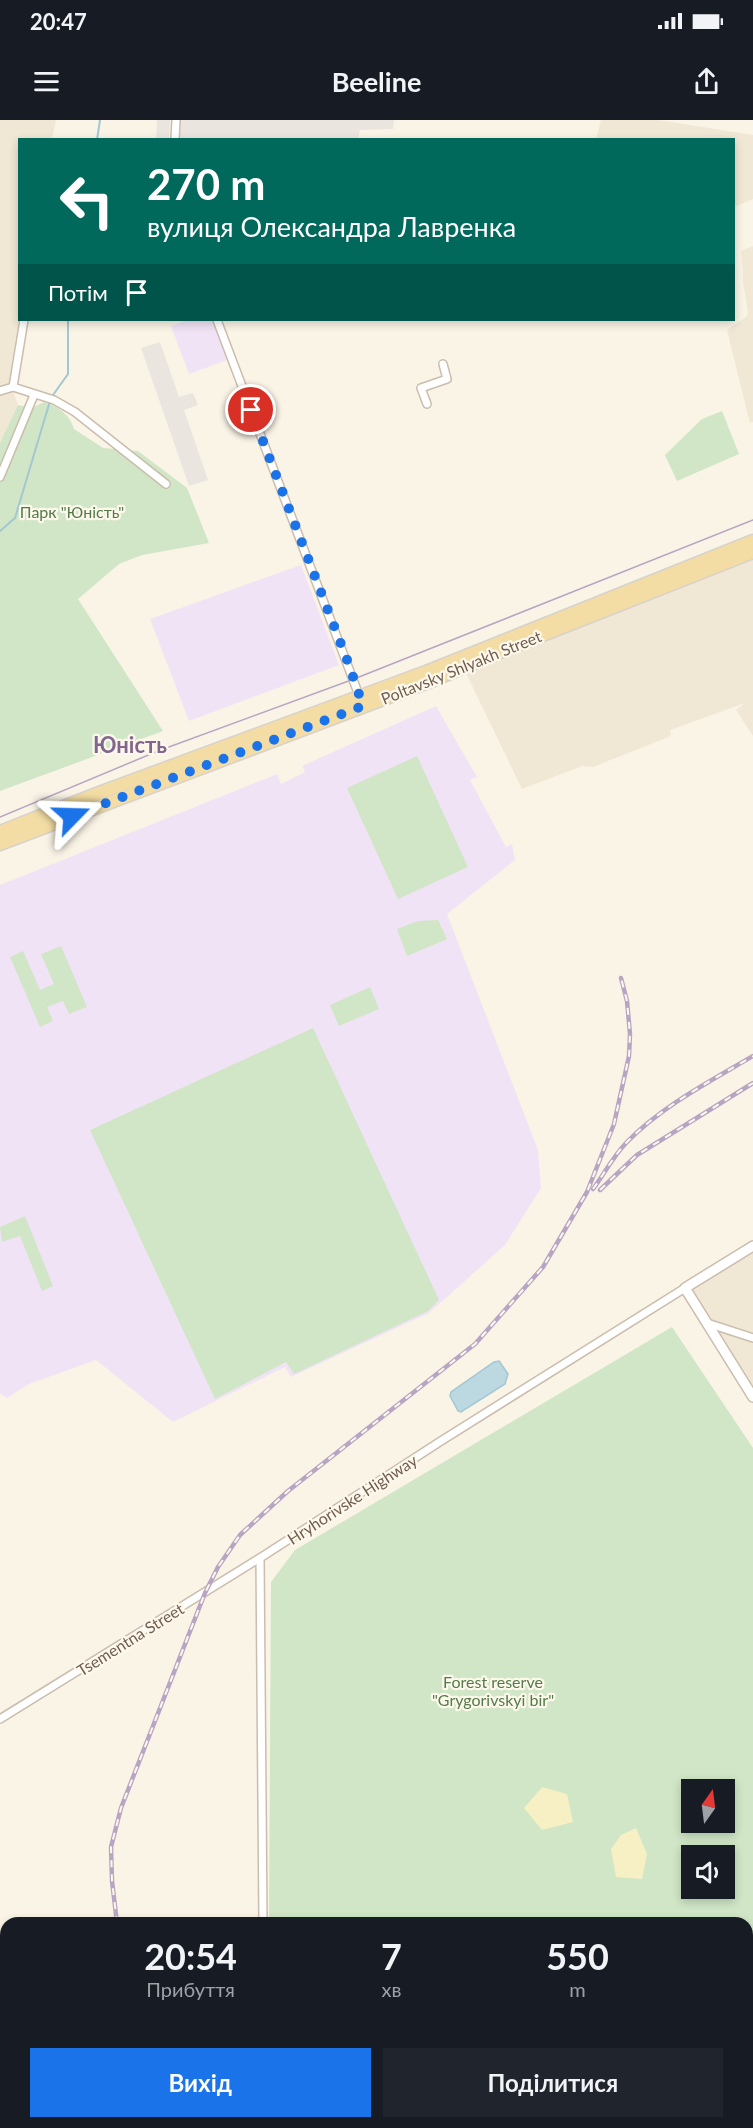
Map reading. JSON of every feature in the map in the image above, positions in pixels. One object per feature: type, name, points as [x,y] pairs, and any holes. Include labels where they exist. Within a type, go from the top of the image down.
[{"type":"main road","name":"Poltavsky Shlyakh Street","points":[[0,832],[99,793],[361,701],[426,672],[753,542]]},
{"type":"main road","name":"Poltavsky Shlyakh Street","points":[[0,844],[361,701],[753,552]]},
{"type":"street","points":[[175,138],[176,120]]},
{"type":"street","points":[[13,387],[24,321]]},
{"type":"street","points":[[217,321],[361,701]]},
{"type":"street","points":[[427,404],[421,388],[447,379],[443,364]]},
{"type":"street","points":[[0,391],[13,387],[54,400],[75,412],[166,484]]},
{"type":"street","points":[[0,477],[34,394]]},
{"type":"street","name":"Hryhorivske Highway","points":[[260,1558],[441,1441],[753,1246]]},
{"type":"street","points":[[685,1288],[753,1397]]},
{"type":"street","points":[[707,1323],[753,1338]]},
{"type":"street","points":[[260,1558],[263,1917]]},
{"type":"street","name":"Tsementna Street","points":[[0,1719],[260,1558]]},
{"type":"shaded area","points":[[0,120],[56,120],[52,138],[18,138],[19,321],[9,380],[18,405],[0,443]]},
{"type":"shaded area","points":[[157,120],[170,120],[169,138],[156,138]]},
{"type":"shaded area","points":[[176,120],[394,120],[393,129],[360,130],[358,138],[175,138]]},
{"type":"shaded area","points":[[601,120],[658,120],[753,135],[753,199],[735,207],[735,138],[596,138]]},
{"type":"shaded area","points":[[753,246],[753,422],[750,423],[727,330],[746,317],[748,313],[741,251]]},
{"type":"shaded area","points":[[185,321],[213,321],[227,360],[189,374],[171,326]]},
{"type":"shaded area","points":[[160,342],[179,397],[193,393],[198,405],[184,410],[208,480],[189,486],[141,348]]},
{"type":"shaded area","points":[[753,554],[753,736],[736,710],[745,703],[670,730],[671,736],[593,767],[582,766],[522,789],[463,667]]},
{"type":"shaded area","points":[[301,565],[339,665],[189,721],[150,619]]},
{"type":"shaded area","points":[[436,706],[477,777],[470,780],[506,847],[512,844],[515,860],[447,914],[538,1150],[541,1188],[505,1245],[429,1313],[291,1377],[285,1367],[173,1422],[96,1360],[29,1384],[7,1398],[0,1393],[0,885],[277,774],[281,784],[305,772],[302,766]]},
{"type":"shaded area","points":[[753,1250],[753,1392],[689,1289]]},
{"type":"green space","name":"Парк \"Юність\"","points":[[44,402],[62,411],[74,429],[103,448],[138,451],[187,488],[209,543],[142,555],[119,564],[78,599],[163,731],[0,791],[0,443],[18,405],[32,408]]},
{"type":"green space","points":[[722,411],[739,454],[677,481],[665,455],[702,419]]},
{"type":"green space","points":[[417,756],[468,867],[398,899],[347,788]]},
{"type":"green space","points":[[438,920],[447,939],[407,956],[397,929],[418,921]]},
{"type":"green space","points":[[61,946],[87,1007],[69,1014],[63,1001],[47,1007],[53,1021],[40,1027],[10,957],[23,951],[40,990],[54,984],[41,954]]},
{"type":"green space","points":[[370,987],[379,1009],[339,1026],[330,1005]]},
{"type":"green space","points":[[313,1028],[439,1300],[428,1311],[294,1374],[286,1362],[215,1399],[90,1130]]},
{"type":"green space","points":[[25,1216],[53,1286],[42,1291],[20,1236],[2,1242],[0,1227]]},
{"type":"green space","name":"Forest reserve \"Grygorivskyi bir\"","points":[[672,1327],[753,1448],[753,1917],[269,1917],[271,1582],[295,1550]]},
{"type":"sand","points":[[542,1787],[567,1794],[573,1822],[542,1830],[524,1808]]},
{"type":"sand","points":[[636,1828],[647,1854],[642,1879],[616,1877],[611,1849],[621,1835]]},
{"type":"water","points":[[499,1361],[508,1374],[505,1384],[461,1412],[458,1411],[450,1396],[451,1392],[494,1362]]},
{"type":"waterway","points":[[97,138],[100,120]]},
{"type":"waterway","points":[[53,395],[68,374],[68,321]]},
{"type":"waterway","points":[[0,531],[15,518],[50,401]]},
{"type":"tram line","points":[[0,817],[158,751],[354,679],[753,520]]},
{"type":"railway","points":[[116,1917],[111,1847],[121,1808],[205,1593],[218,1567],[240,1535],[288,1491],[475,1344],[543,1267],[587,1192],[614,1124],[629,1056],[627,1001],[621,978]]},
{"type":"railway","points":[[593,1189],[621,1148],[655,1117],[686,1095],[753,1056]]},
{"type":"railway","points":[[600,1190],[637,1155],[753,1083]]},
{"type":"district","name":"Юність","points":[[130,744]]},
{"type":"route","points":[[72,816],[363,706],[251,410]]}]
